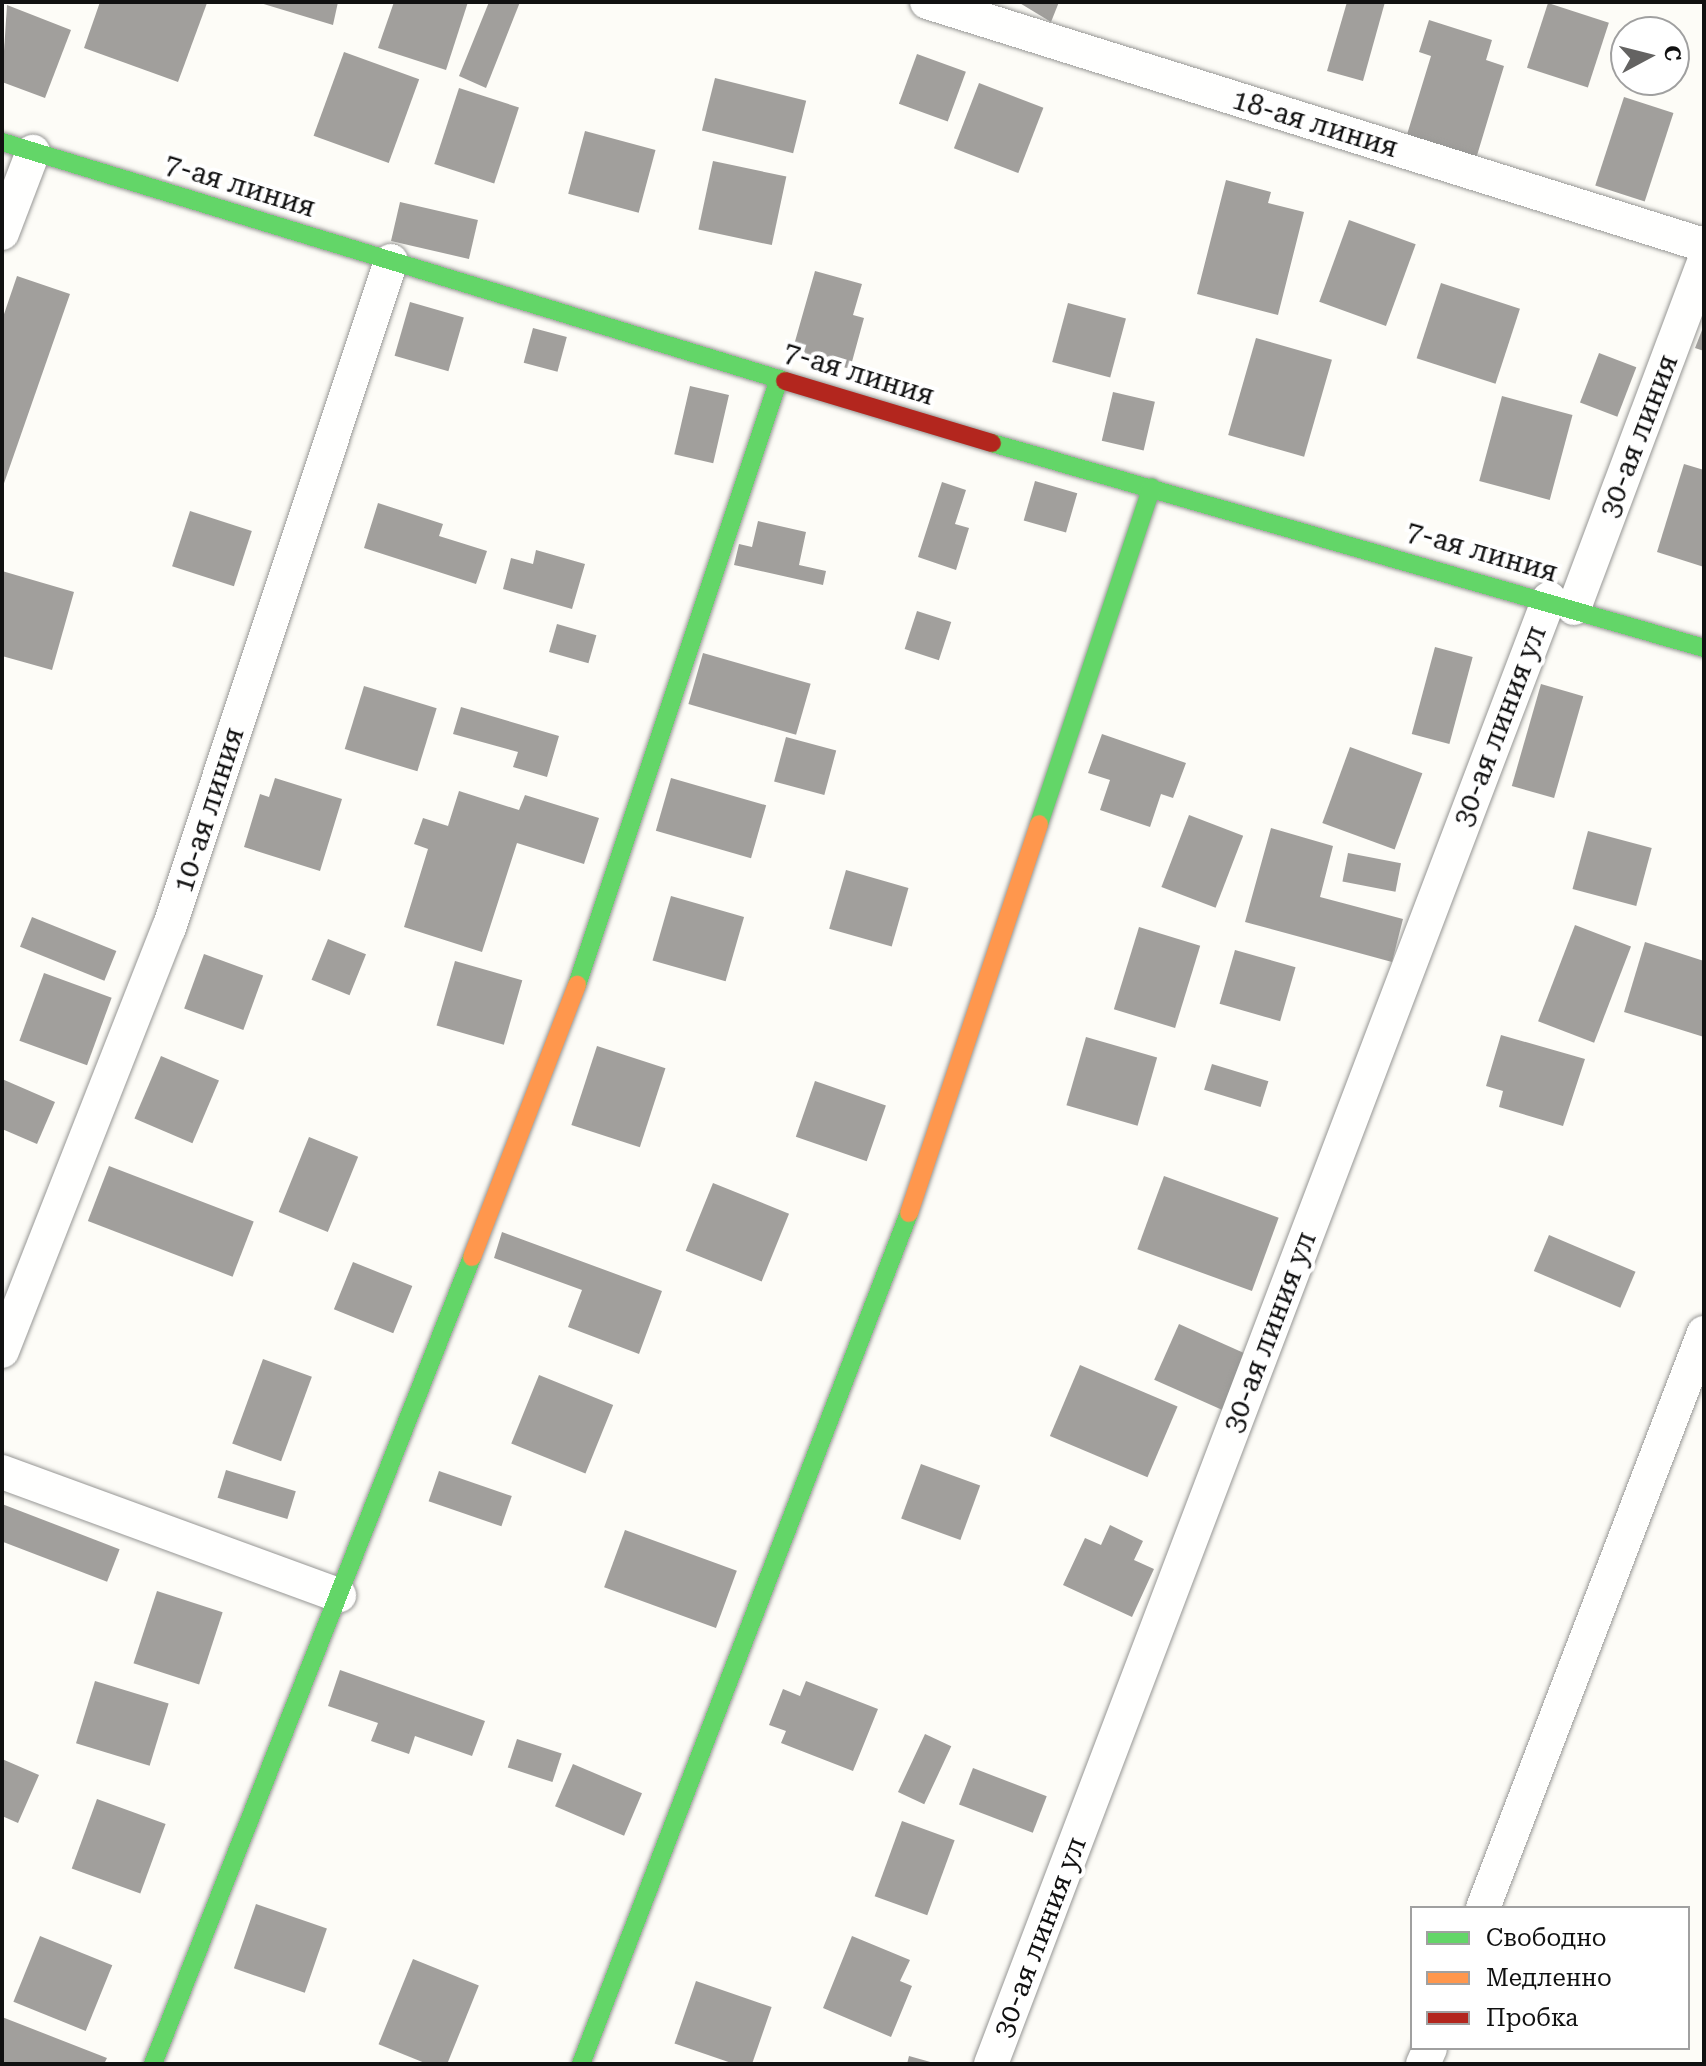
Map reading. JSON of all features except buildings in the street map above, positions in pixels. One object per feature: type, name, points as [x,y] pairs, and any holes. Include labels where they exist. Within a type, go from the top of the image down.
[{"type":"street","name":"18-ая линия","points":[[927,2],[1704,245]]},
{"type":"street","points":[[2,233],[18,147]]},
{"type":"street","name":"7-ая линия","points":[[18,147],[779,379],[1704,648]]},
{"type":"street","name":"10-ая линия","points":[[2,1351],[169,928],[391,261]]},
{"type":"street","name":"30-ая линия","points":[[1561,604],[1704,263]]},
{"type":"street","points":[[153,2064],[563,1028],[779,379]]},
{"type":"street","points":[[581,2064],[874,1319],[1152,487]]},
{"type":"street","name":"30-ая линия ул","points":[[991,2064],[1561,604]]},
{"type":"street","points":[[1484,1906],[1704,1333]]},
{"type":"street","points":[[2,1472],[339,1595]]},
{"type":"traffic: fast","points":[[2,142],[785,381]]},
{"type":"traffic: fast","points":[[577,985],[779,379]]},
{"type":"traffic: fast","points":[[992,443],[1704,648]]},
{"type":"traffic: fast","points":[[1039,824],[1152,487]]},
{"type":"traffic: fast","points":[[581,2064],[909,1213]]},
{"type":"traffic: fast","points":[[153,2064],[472,1257]]},
{"type":"traffic: slow","points":[[909,1213],[1039,824]]},
{"type":"traffic: slow","points":[[472,1257],[577,985]]},
{"type":"traffic: jam","points":[[785,381],[992,443]]}]
